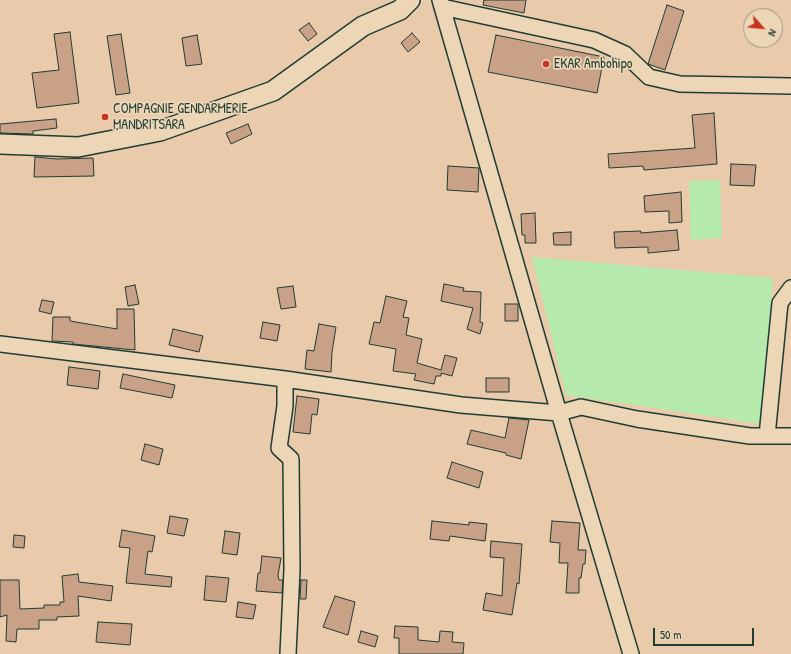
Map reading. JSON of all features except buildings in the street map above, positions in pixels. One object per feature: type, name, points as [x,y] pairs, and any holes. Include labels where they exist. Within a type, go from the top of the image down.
[{"type":"main road","points":[[0,144],[78,147],[160,131],[273,91],[363,26],[400,10],[410,0]]},
{"type":"street","points":[[631,654],[559,413],[441,4],[594,40],[625,54],[649,77],[674,83],[791,86]]},
{"type":"street","points":[[767,436],[780,303],[791,288]]},
{"type":"street","points":[[0,344],[285,379],[461,405],[559,413],[581,407],[637,419],[750,436],[791,436]]},
{"type":"street","points":[[285,379],[285,406],[278,448],[291,459],[292,570],[288,654]]},
{"type":"green space","points":[[720,180],[722,238],[691,240],[689,181]]},
{"type":"green space","points":[[532,257],[773,278],[761,424],[566,395]]},
{"type":"place","name":"EKAR Ambohipo","points":[[546,64]]},
{"type":"place","name":"COMPAGNIE GENDARMERIE MANDRITSARA","points":[[105,117]]}]
